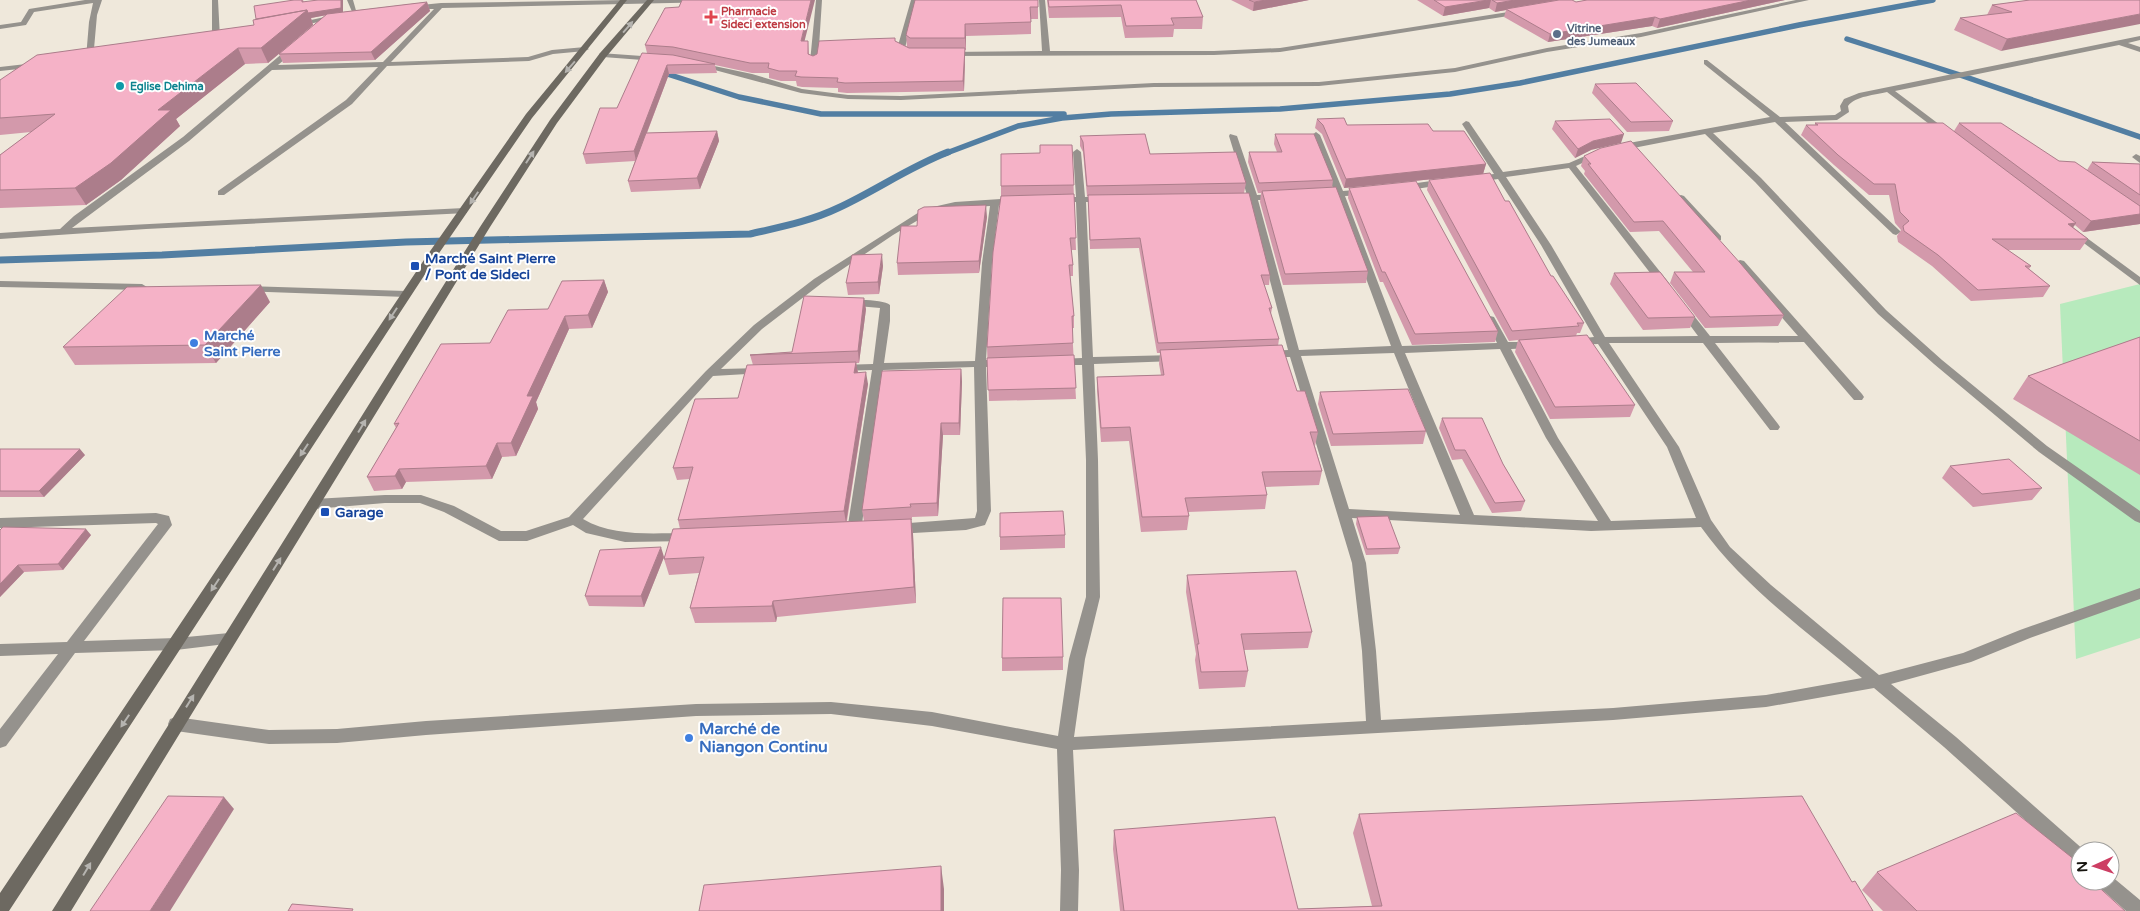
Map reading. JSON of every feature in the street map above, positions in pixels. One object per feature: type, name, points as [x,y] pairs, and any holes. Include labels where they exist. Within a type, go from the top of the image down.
[{"type":"main road","points":[[0,909],[430,259],[529,116],[624,1]]},
{"type":"main road","points":[[61,911],[484,227],[553,122],[603,55],[650,1]]},
{"type":"street","points":[[0,27],[24,24],[29,20],[33,0]]},
{"type":"street","points":[[31,10],[98,0]]},
{"type":"street","points":[[90,58],[90,31],[93,12],[98,0]]},
{"type":"street","points":[[215,0],[216,38]]},
{"type":"street","points":[[350,0],[355,13]]},
{"type":"street","points":[[404,8],[441,5],[717,0]]},
{"type":"street","points":[[814,62],[819,0]]},
{"type":"street","points":[[914,0],[901,49],[910,54],[920,54]]},
{"type":"street","points":[[1042,0],[1046,54]]},
{"type":"street","points":[[692,64],[749,76],[801,91],[848,98],[901,98],[1154,85],[1319,84],[1455,70],[1547,50],[1641,34],[1806,0]]},
{"type":"street","points":[[221,193],[349,102],[441,5]]},
{"type":"street","points":[[940,54],[1214,53],[1280,50],[1528,11]]},
{"type":"street","points":[[285,26],[365,12]]},
{"type":"street","points":[[316,29],[329,18]]},
{"type":"street","points":[[206,40],[224,37]]},
{"type":"street","points":[[1396,188],[1420,190],[1460,181],[1571,165],[1594,154],[1635,148],[1777,119],[1837,117],[1845,112],[1844,106],[1847,101],[1889,90],[2140,38]]},
{"type":"street","points":[[2119,42],[2140,50]]},
{"type":"street","points":[[62,232],[77,218],[186,139],[297,46]]},
{"type":"street","points":[[272,68],[521,60],[552,52],[585,49]]},
{"type":"street","points":[[603,55],[666,59]]},
{"type":"street","points":[[81,60],[100,57]]},
{"type":"street","points":[[1707,62],[1777,119],[1896,232]]},
{"type":"street","points":[[0,69],[44,64]]},
{"type":"street","points":[[1889,90],[1952,138]]},
{"type":"street","points":[[1466,124],[1502,176],[1546,245],[1602,340],[1673,447],[1688,486],[1705,522],[1725,550],[1766,589],[1878,681],[2070,849]]},
{"type":"street","points":[[1707,132],[1758,180],[1882,312],[1938,362],[2043,449],[2140,518]]},
{"type":"street","points":[[1316,135],[1398,350],[1469,520]]},
{"type":"street","points":[[1233,136],[1254,198],[1293,353],[1359,563],[1374,728]]},
{"type":"street","points":[[1069,911],[1070,870],[1065,744],[1077,659],[1093,597],[1092,460],[1081,200],[1077,152]]},
{"type":"street","points":[[1571,165],[1774,427]]},
{"type":"street","points":[[1671,186],[1723,244]]},
{"type":"street","points":[[1311,196],[1377,191]]},
{"type":"street","points":[[1225,198],[1292,196]]},
{"type":"street","points":[[1043,201],[1110,199]]},
{"type":"street","points":[[314,504],[385,499],[422,499],[449,509],[499,536],[526,536],[574,520],[710,373],[758,326],[790,302],[890,233],[927,211],[955,205],[1023,201]]},
{"type":"street","points":[[882,530],[966,525],[980,522],[984,511],[980,364],[987,263],[994,202]]},
{"type":"street","points":[[0,236],[146,226],[464,212]]},
{"type":"street","points":[[2062,222],[2140,282]]},
{"type":"street","points":[[1736,258],[1858,397]]},
{"type":"street","points":[[0,284],[155,287]]},
{"type":"street","points":[[234,289],[406,294]]},
{"type":"street","points":[[790,302],[810,303]]},
{"type":"street","points":[[839,303],[885,305],[854,531]]},
{"type":"street","points":[[1482,305],[1552,438],[1607,525]]},
{"type":"street","points":[[1563,343],[1602,340],[1807,339]]},
{"type":"street","points":[[1254,355],[1505,347],[1544,344]]},
{"type":"street","points":[[1048,362],[1186,358]]},
{"type":"street","points":[[828,368],[1019,363]]},
{"type":"street","points":[[710,373],[769,371]]},
{"type":"street","points":[[1343,513],[1607,525],[1705,522]]},
{"type":"street","points":[[0,523],[164,519],[164,525],[0,741]]},
{"type":"street","points":[[574,520],[592,530],[625,538],[701,537]]},
{"type":"street","points":[[176,724],[269,737],[337,736],[426,728],[686,711],[831,708],[932,719],[1065,744],[1614,714],[1766,701],[1878,681],[1966,658],[2025,634],[2140,593]]},
{"type":"street","points":[[0,650],[176,644],[229,639]]},
{"type":"street","points":[[2117,891],[2139,911]]},
{"type":"green space","points":[[2140,284],[2140,638],[2076,659],[2060,304]]},
{"type":"building","points":[[302,0],[302,2],[341,0],[341,8],[308,13],[307,10],[256,19],[254,6]]},
{"type":"building","points":[[682,0],[811,0],[801,41],[808,41],[808,54],[813,56],[817,54],[819,41],[864,39],[895,38],[895,41],[909,48],[965,48],[963,81],[845,83],[837,82],[838,78],[795,76],[797,71],[779,71],[768,68],[769,63],[750,63],[673,47],[645,45],[665,8],[679,7]]},
{"type":"building","points":[[915,0],[1038,0],[1038,7],[1030,7],[1031,22],[965,24],[965,38],[910,38],[906,35]]},
{"type":"building","points":[[1048,0],[1196,0],[1203,17],[1171,18],[1174,25],[1126,26],[1121,5],[1049,7]]},
{"type":"building","points":[[1249,0],[1266,0],[1254,2]]},
{"type":"building","points":[[1434,0],[1488,0],[1445,7]]},
{"type":"building","points":[[1492,0],[1515,0],[1497,3]]},
{"type":"building","points":[[1559,0],[1572,0],[1576,2],[1587,0],[1751,0],[1660,19],[1655,17],[1550,34],[1506,9]]},
{"type":"building","points":[[2030,0],[2140,0],[2140,14],[2007,39],[1960,18],[2012,12],[1992,5]]},
{"type":"building","points":[[427,2],[371,52],[279,54],[327,14]]},
{"type":"building","points":[[307,10],[261,48],[238,48],[158,110],[171,110],[111,163],[75,188],[0,190],[0,155],[55,114],[0,118],[0,80],[37,55],[254,25],[253,20]]},
{"type":"building","points":[[642,53],[673,55],[715,64],[667,65],[634,151],[583,154],[600,108],[617,108]]},
{"type":"building","points":[[1636,83],[1673,121],[1631,122],[1595,84]]},
{"type":"building","points":[[1344,118],[1347,125],[1428,124],[1433,131],[1464,131],[1486,164],[1346,179],[1323,125],[1317,119]]},
{"type":"building","points":[[1610,119],[1624,134],[1593,141],[1578,149],[1555,121]]},
{"type":"building","points":[[1815,123],[1943,123],[2076,223],[2068,224],[2088,239],[1992,239],[2031,266],[2025,266],[2050,286],[1978,290],[1938,255],[1904,231],[1903,226],[1909,221],[1900,212],[1895,184],[1874,184],[1838,155],[1806,125],[1818,125]]},
{"type":"building","points":[[1959,123],[2001,123],[2059,161],[2075,162],[2140,206],[2140,214],[2091,221]]},
{"type":"building","points":[[717,131],[697,178],[628,181],[646,133]]},
{"type":"building","points":[[1145,134],[1150,154],[1236,152],[1246,183],[1087,186],[1083,142],[1080,136]]},
{"type":"building","points":[[1275,134],[1314,134],[1333,180],[1259,183],[1249,152],[1282,152]]},
{"type":"building","points":[[1631,141],[1784,315],[1710,317],[1674,272],[1705,272],[1663,221],[1634,222],[1588,164],[1591,164],[1584,156],[1601,148]]},
{"type":"building","points":[[1040,145],[1072,145],[1074,185],[1001,186],[1001,154],[1040,153]]},
{"type":"building","points":[[2092,162],[2140,164],[2140,195]]},
{"type":"building","points":[[1490,173],[1505,201],[1509,201],[1551,276],[1553,276],[1584,323],[1577,323],[1579,326],[1512,331],[1429,180]]},
{"type":"building","points":[[1416,181],[1498,331],[1415,334],[1385,272],[1382,272],[1349,188]]},
{"type":"building","points":[[1336,187],[1368,271],[1285,274],[1262,191]]},
{"type":"building","points":[[1249,193],[1270,275],[1261,275],[1272,308],[1269,308],[1279,339],[1158,343],[1140,238],[1090,240],[1088,195]]},
{"type":"building","points":[[1074,194],[1076,238],[1070,238],[1073,265],[1069,265],[1074,316],[1072,316],[1073,343],[987,347],[993,252],[1001,196]]},
{"type":"building","points":[[986,205],[979,261],[897,263],[901,226],[917,226],[918,210],[924,207]]},
{"type":"building","points":[[882,254],[878,282],[846,283],[852,255]]},
{"type":"building","points":[[1660,272],[1695,317],[1648,318],[1614,273]]},
{"type":"building","points":[[604,280],[588,315],[565,316],[527,396],[533,396],[511,443],[497,443],[486,466],[399,469],[395,476],[367,477],[399,423],[394,424],[441,344],[490,343],[508,310],[548,309],[562,281]]},
{"type":"building","points":[[261,285],[205,345],[63,347],[127,287]]},
{"type":"building","points":[[804,296],[864,298],[858,351],[750,355],[792,352]]},
{"type":"building","points":[[1587,335],[1635,405],[1555,407],[1519,340]]},
{"type":"building","points":[[2140,337],[2140,441],[2028,376]]},
{"type":"building","points":[[1282,345],[1297,391],[1305,391],[1318,432],[1310,432],[1322,471],[1262,472],[1267,495],[1185,498],[1189,516],[1142,517],[1130,427],[1101,428],[1097,377],[1164,375],[1160,350]]},
{"type":"building","points":[[1074,355],[1076,388],[988,390],[987,358]]},
{"type":"building","points":[[856,362],[854,373],[866,372],[844,511],[678,520],[693,467],[673,468],[695,399],[738,398],[747,365]]},
{"type":"building","points":[[961,369],[959,423],[941,423],[937,503],[910,504],[911,507],[862,510],[882,371]]},
{"type":"building","points":[[1408,389],[1426,431],[1333,434],[1320,392]]},
{"type":"building","points":[[1442,418],[1482,418],[1503,464],[1525,501],[1495,503],[1465,450],[1455,450]]},
{"type":"building","points":[[0,449],[80,449],[39,491],[0,491]]},
{"type":"building","points":[[2009,459],[2042,488],[1982,494],[1950,466]]},
{"type":"building","points":[[1063,511],[1065,535],[1000,537],[1000,513]]},
{"type":"building","points":[[1388,516],[1400,548],[1367,549],[1357,517]]},
{"type":"building","points":[[911,519],[914,587],[773,601],[772,606],[690,608],[704,557],[664,559],[673,529]]},
{"type":"building","points":[[3,527],[86,529],[58,564],[18,565],[0,584],[0,530]]},
{"type":"building","points":[[661,547],[641,596],[585,596],[600,550]]},
{"type":"building","points":[[1296,571],[1312,632],[1241,634],[1248,671],[1201,672],[1197,644],[1199,644],[1187,575]]},
{"type":"building","points":[[1003,598],[1061,598],[1063,657],[1002,658]]},
{"type":"building","points":[[168,796],[224,797],[150,911],[90,911]]},
{"type":"building","points":[[1802,796],[1852,882],[1855,881],[1873,911],[1124,911],[1114,830],[1275,817],[1298,909],[1382,906],[1359,814]]},
{"type":"building","points":[[2016,813],[2070,856],[2070,891],[2103,891],[2125,911],[1917,911],[1877,872]]},
{"type":"building","points":[[941,866],[941,911],[699,911],[704,885]]},
{"type":"building","points":[[292,904],[353,909],[352,911],[288,911]]},
{"type":"waterway","points":[[944,154],[1018,126],[1062,118],[1111,114],[1280,109],[1450,94],[1520,83],[1799,25],[1933,0]]},
{"type":"waterway","points":[[1847,39],[1960,75],[2140,137]]},
{"type":"waterway","points":[[658,71],[739,97],[821,114],[1064,114]]},
{"type":"waterway","points":[[0,260],[162,255],[406,242],[750,234],[828,213],[948,152]]},
{"type":"place","name":"Pharmacie Sideci extension","points":[[711,17]]},
{"type":"place","name":"Vitrine des Jumeaux","points":[[1557,34]]},
{"type":"place","name":"Eglise Dehima","points":[[120,86]]},
{"type":"place","name":"Marché Saint Pierre / Pont de Sideci","points":[[415,266]]},
{"type":"place","name":"Marché Saint Pierre","points":[[194,343]]},
{"type":"place","name":"Garage","points":[[325,512]]},
{"type":"place","name":"Marché de Niangon Continu","points":[[689,738]]}]
